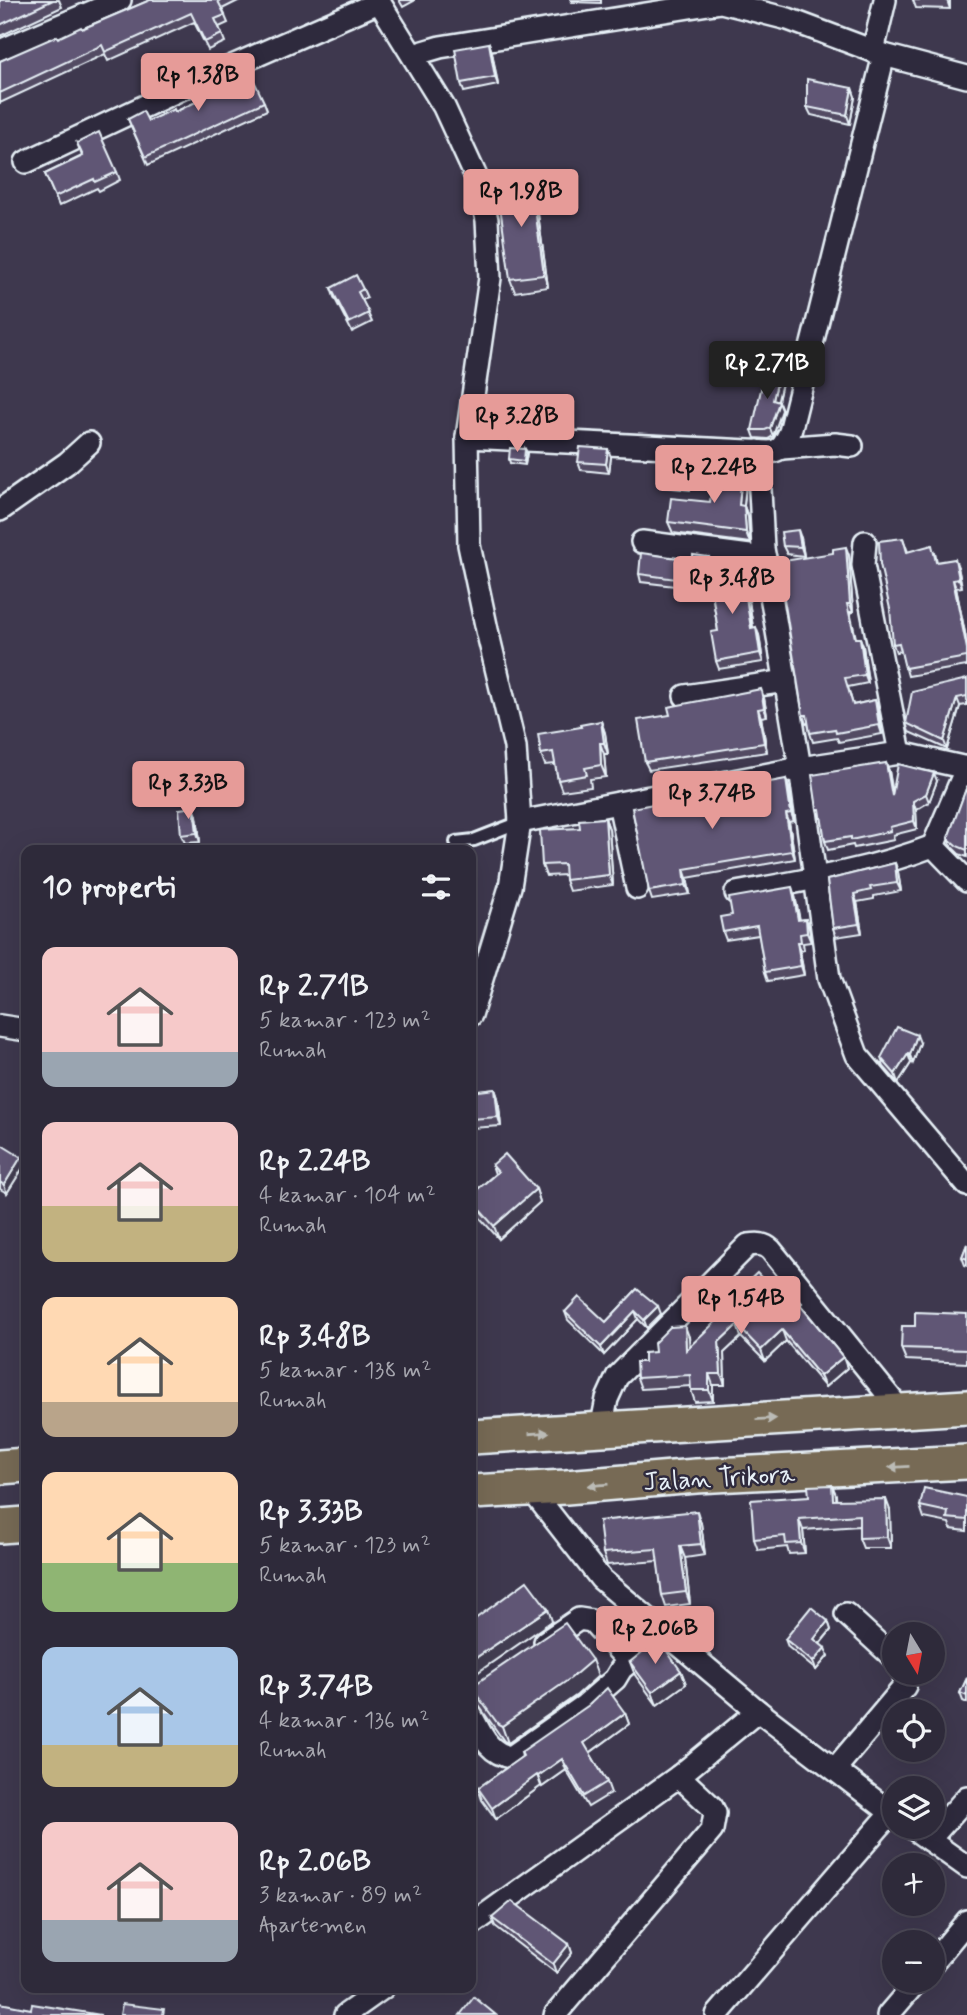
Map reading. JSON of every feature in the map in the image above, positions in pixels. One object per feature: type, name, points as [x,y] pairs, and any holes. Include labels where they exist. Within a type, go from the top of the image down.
[{"type":"main road","name":"Jalan Trikora","points":[[476,1437],[967,1407]]},
{"type":"main road","name":"Jalan Trikora","points":[[476,1492],[696,1476],[967,1462]]},
{"type":"main road","points":[[0,1467],[21,1465]]},
{"type":"main road","points":[[0,1526],[21,1524]]},
{"type":"street","points":[[0,51],[120,0]]},
{"type":"street","points":[[467,437],[777,452],[782,448],[793,419],[879,53],[885,0]]},
{"type":"street","points":[[26,162],[196,82],[379,1],[444,107],[478,181],[487,220],[490,278],[467,437],[470,545],[515,747],[520,822],[510,887],[477,973]]},
{"type":"street","points":[[413,55],[440,47],[721,2],[788,19],[879,53],[967,78]]},
{"type":"street","points":[[0,510],[67,463],[89,443]]},
{"type":"street","points":[[782,448],[835,444],[852,446]]},
{"type":"street","points":[[758,451],[765,558],[800,768],[830,979],[857,1055],[967,1185]]},
{"type":"street","points":[[642,542],[765,558]]},
{"type":"street","points":[[865,542],[863,565],[900,753]]},
{"type":"street","points":[[685,696],[786,681]]},
{"type":"street","points":[[520,822],[800,768],[900,753],[967,767],[933,846],[912,854],[816,878],[736,893]]},
{"type":"street","points":[[619,803],[637,888]]},
{"type":"street","points":[[933,846],[967,881]]},
{"type":"street","points":[[0,1026],[21,1029]]},
{"type":"street","points":[[601,1429],[607,1399],[617,1377],[748,1245],[757,1244],[771,1250],[902,1412]]},
{"type":"street","points":[[530,1488],[601,1579],[758,1711],[882,1805]]},
{"type":"street","points":[[846,1614],[882,1647]]},
{"type":"street","points":[[525,1655],[579,1619],[592,1621],[629,1662]]},
{"type":"street","points":[[476,1724],[491,1750],[511,1757],[585,1705],[615,1679],[621,1669],[664,1633]]},
{"type":"street","points":[[835,1769],[905,1685]]},
{"type":"street","points":[[476,1921],[679,1776],[758,1711]]},
{"type":"street","points":[[555,2015],[712,1830],[715,1813],[712,1807],[679,1776]]},
{"type":"street","points":[[967,1797],[929,1840],[967,1867]]},
{"type":"street","points":[[718,2015],[882,1827]]},
{"type":"street","points":[[945,1948],[967,1921]]},
{"type":"street","points":[[348,2014],[376,1993]]},
{"type":"street","points":[[888,2015],[907,1993]]},
{"type":"lane","points":[[456,842],[474,840],[520,822]]},
{"type":"building","points":[[0,0],[53,0],[0,25]]},
{"type":"building","points":[[150,0],[221,0],[218,1],[225,15],[215,19],[222,34],[205,42],[191,13],[105,52],[102,45],[0,93],[0,61]]},
{"type":"building","points":[[489,43],[495,77],[461,83],[455,49]]},
{"type":"building","points":[[248,68],[264,102],[145,157],[128,119],[143,111],[148,121],[174,109],[175,112],[204,98],[201,91]]},
{"type":"building","points":[[807,79],[852,88],[847,115],[807,107]]},
{"type":"building","points":[[99,132],[117,172],[95,182],[94,179],[55,197],[45,174],[83,156],[77,143]]},
{"type":"building","points":[[531,179],[544,275],[510,279],[497,184]]},
{"type":"building","points":[[356,275],[363,289],[358,292],[369,313],[349,323],[331,288]]},
{"type":"building","points":[[766,367],[780,370],[773,400],[779,402],[770,428],[752,430]]},
{"type":"building","points":[[580,447],[608,449],[606,464],[578,462]]},
{"type":"building","points":[[510,448],[525,449],[524,461],[509,459]]},
{"type":"building","points":[[662,453],[689,455],[687,481],[660,478]]},
{"type":"building","points":[[714,469],[742,472],[739,505],[744,506],[746,532],[668,522],[671,498],[710,502]]},
{"type":"building","points":[[798,530],[801,547],[783,546],[781,532]]},
{"type":"building","points":[[903,538],[907,552],[932,545],[936,562],[955,559],[959,579],[953,580],[967,657],[905,668],[899,643],[893,644],[890,609],[880,564],[879,541]]},
{"type":"building","points":[[846,547],[850,604],[847,604],[855,638],[860,638],[865,675],[845,678],[853,705],[875,700],[879,725],[836,733],[835,729],[810,733],[807,715],[803,715],[778,562],[833,553],[833,549]]},
{"type":"building","points":[[641,553],[693,560],[693,555],[709,557],[706,583],[639,574]]},
{"type":"building","points":[[746,567],[749,584],[744,585],[751,628],[756,627],[760,653],[716,661],[711,632],[718,631],[709,573]]},
{"type":"building","points":[[967,679],[967,696],[957,698],[944,741],[906,723],[912,692]]},
{"type":"building","points":[[761,689],[764,708],[758,709],[764,743],[645,762],[638,720],[670,715],[668,707]]},
{"type":"building","points":[[601,721],[604,743],[600,743],[601,765],[585,768],[587,775],[558,780],[553,752],[541,754],[538,734]]},
{"type":"building","points":[[886,763],[892,796],[898,764],[934,773],[926,794],[913,801],[914,821],[890,827],[891,831],[851,840],[851,837],[825,841],[812,775]]},
{"type":"building","points":[[786,779],[791,813],[786,814],[792,851],[684,869],[686,885],[649,891],[632,808]]},
{"type":"building","points":[[967,786],[967,850],[948,838]]},
{"type":"building","points":[[194,807],[197,833],[181,835],[179,809]]},
{"type":"building","points":[[605,818],[609,875],[565,880],[564,864],[542,865],[540,830],[580,828],[579,820]]},
{"type":"building","points":[[895,863],[897,883],[870,887],[871,890],[854,894],[859,924],[833,928],[827,880]]},
{"type":"building","points":[[792,887],[798,920],[806,919],[807,933],[800,934],[801,942],[797,942],[801,966],[765,972],[757,926],[723,932],[720,917],[732,915],[729,898]]},
{"type":"building","points":[[897,1027],[917,1035],[910,1055],[908,1054],[895,1074],[881,1058]]},
{"type":"building","points":[[495,1089],[498,1117],[476,1119],[476,1091]]},
{"type":"building","points":[[0,1144],[21,1157],[4,1185],[0,1182]]},
{"type":"building","points":[[505,1154],[536,1189],[494,1226],[476,1206],[476,1191],[498,1172],[492,1165]]},
{"type":"building","points":[[967,1244],[967,1259],[962,1257]]},
{"type":"building","points":[[757,1273],[781,1298],[790,1289],[843,1357],[820,1376],[782,1330],[761,1350],[737,1325],[719,1342],[721,1374],[709,1374],[709,1390],[691,1390],[690,1375],[637,1378],[636,1362],[644,1362],[644,1353],[655,1352],[654,1343],[670,1327],[685,1326],[686,1350],[734,1304],[729,1299]]},
{"type":"building","points":[[637,1289],[658,1306],[644,1320],[635,1311],[601,1347],[565,1312],[579,1297],[606,1322]]},
{"type":"building","points":[[915,1312],[967,1314],[967,1350],[901,1348],[902,1326],[915,1326]]},
{"type":"building","points":[[832,1485],[833,1500],[886,1499],[887,1537],[859,1538],[859,1515],[799,1519],[801,1543],[786,1544],[785,1536],[754,1539],[751,1500],[809,1496],[808,1486]]},
{"type":"building","points":[[924,1488],[967,1497],[967,1520],[947,1518],[948,1512],[920,1506]]},
{"type":"building","points":[[697,1511],[701,1544],[680,1546],[686,1592],[662,1595],[656,1549],[603,1553],[599,1521]]},
{"type":"building","points":[[527,1581],[548,1609],[476,1658],[476,1618]]},
{"type":"building","points":[[811,1607],[828,1621],[814,1639],[825,1648],[813,1662],[785,1639]]},
{"type":"building","points":[[565,1623],[592,1660],[502,1726],[476,1694],[476,1684]]},
{"type":"building","points":[[658,1639],[681,1671],[652,1692],[630,1662]]},
{"type":"building","points":[[967,1678],[967,1696],[960,1693]]},
{"type":"building","points":[[607,1688],[625,1713],[584,1743],[607,1782],[584,1796],[562,1759],[492,1808],[478,1788],[523,1756],[521,1752],[589,1705]]},
{"type":"building","points":[[512,1901],[569,1944],[553,1964],[492,1918]]},
{"type":"building","points":[[474,1997],[496,2015],[460,2015]]},
{"type":"building","points":[[0,2003],[31,2009],[32,2004],[101,2015],[0,2015]]},
{"type":"building","points":[[122,2004],[164,2009],[163,2015],[120,2015]]}]
